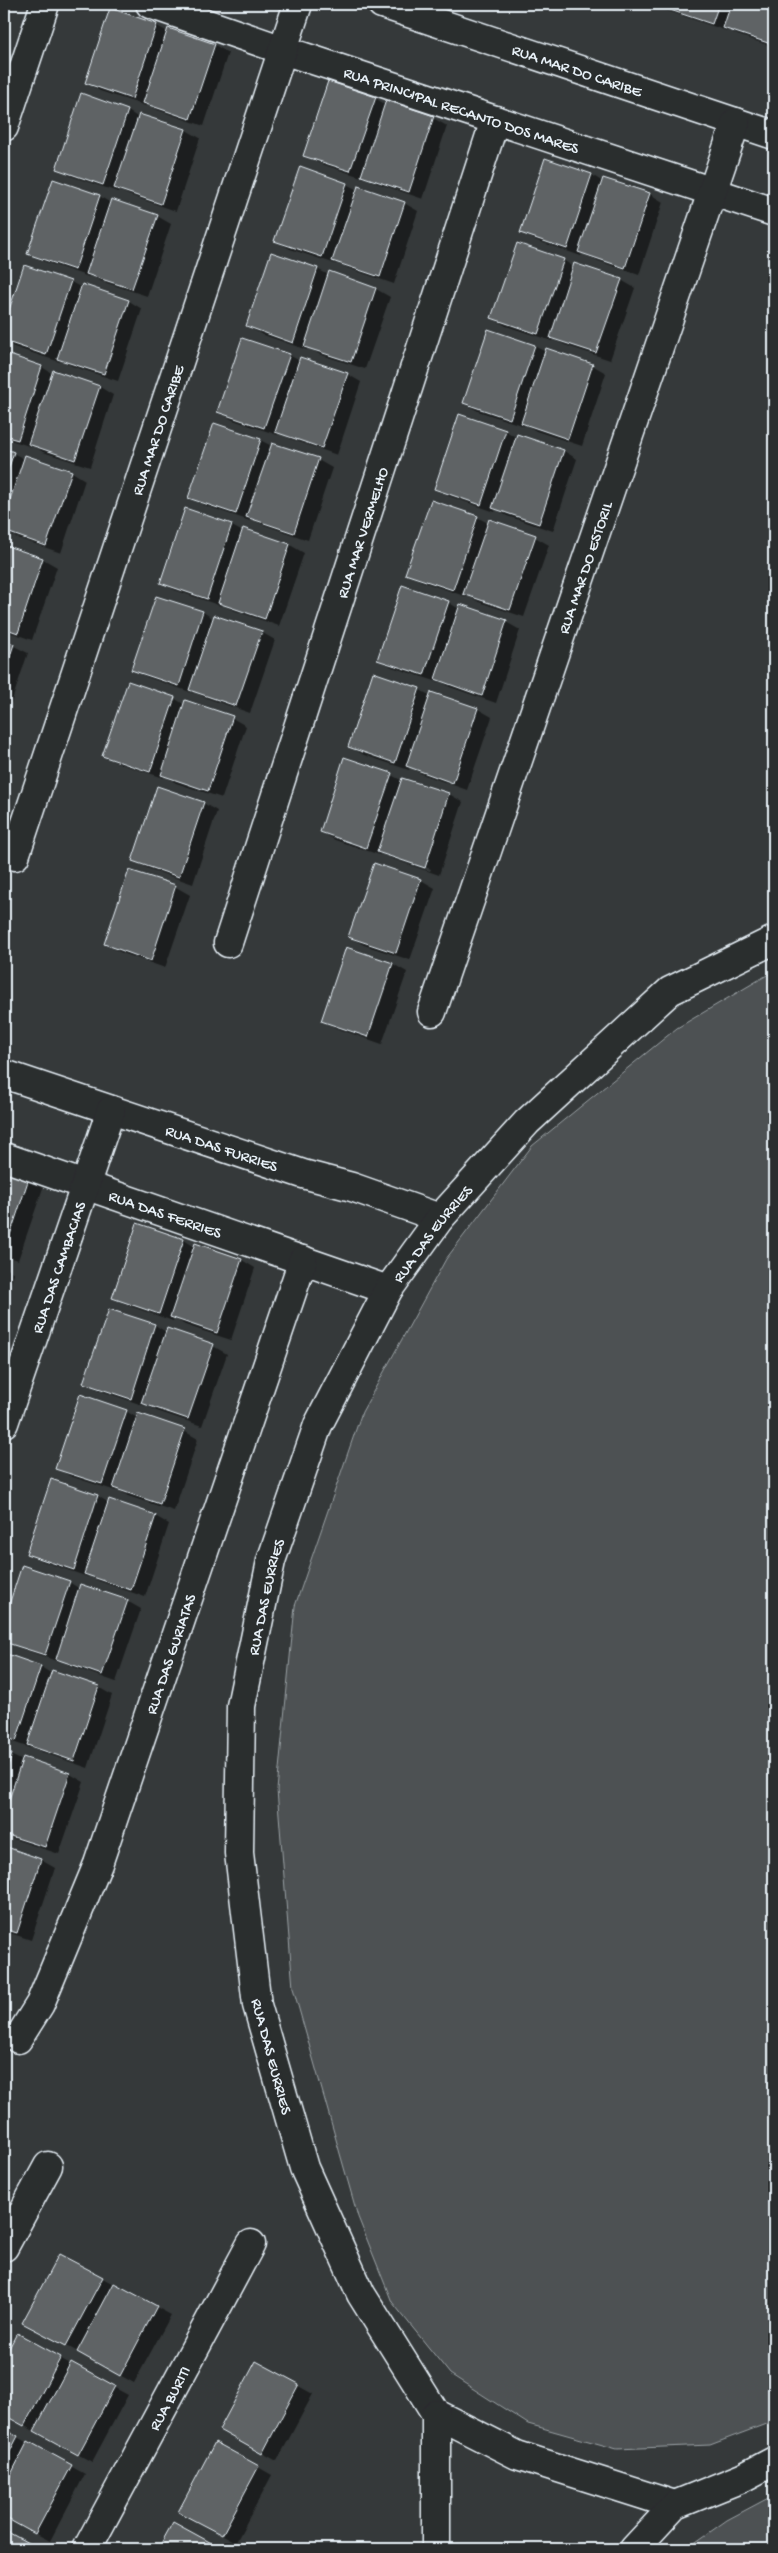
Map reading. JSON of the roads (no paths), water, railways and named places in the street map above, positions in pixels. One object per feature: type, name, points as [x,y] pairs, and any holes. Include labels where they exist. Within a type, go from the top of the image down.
[{"type":"street","points":[[4,127],[45,4]]},
{"type":"street","name":"RUA PRINCIPAL RECANTO DOS MARES","points":[[150,4],[283,50],[774,212]]},
{"type":"street","name":"RUA MAR DO CARIBE","points":[[15,856],[298,4]]},
{"type":"street","name":"RUA MAR DO CARIBE","points":[[382,4],[774,135]]},
{"type":"street","name":"RUA MAR VERMELHO","points":[[228,943],[495,120]]},
{"type":"street","name":"RUA MAR DO ESTORIL","points":[[432,1012],[711,190],[736,122]]},
{"type":"street","name":"RUA DAS EURRIES","points":[[436,2414],[361,2294],[304,2168],[257,2005],[239,1852],[241,1706],[271,1561],[318,1425],[388,1290],[440,1218],[527,1122],[670,991],[774,940]]},
{"type":"street","name":"RUA DAS FURRIES","points":[[4,1074],[303,1174],[352,1186],[440,1218]]},
{"type":"street","name":"RUA DAS CAMBACIAS","points":[[4,1423],[85,1183],[112,1110]]},
{"type":"street","name":"RUA DAS FERRIES","points":[[4,1157],[85,1183],[388,1290]]},
{"type":"street","name":"RUA DAS GURIATAS","points":[[18,2039],[40,2004],[98,1864],[303,1260]]},
{"type":"street","points":[[4,2247],[48,2166]]},
{"type":"street","name":"RUA BURITI","points":[[87,2549],[251,2244]]},
{"type":"street","points":[[436,2549],[436,2414],[517,2455],[675,2505]]},
{"type":"street","points":[[634,2549],[675,2505],[742,2478],[774,2461]]}]
